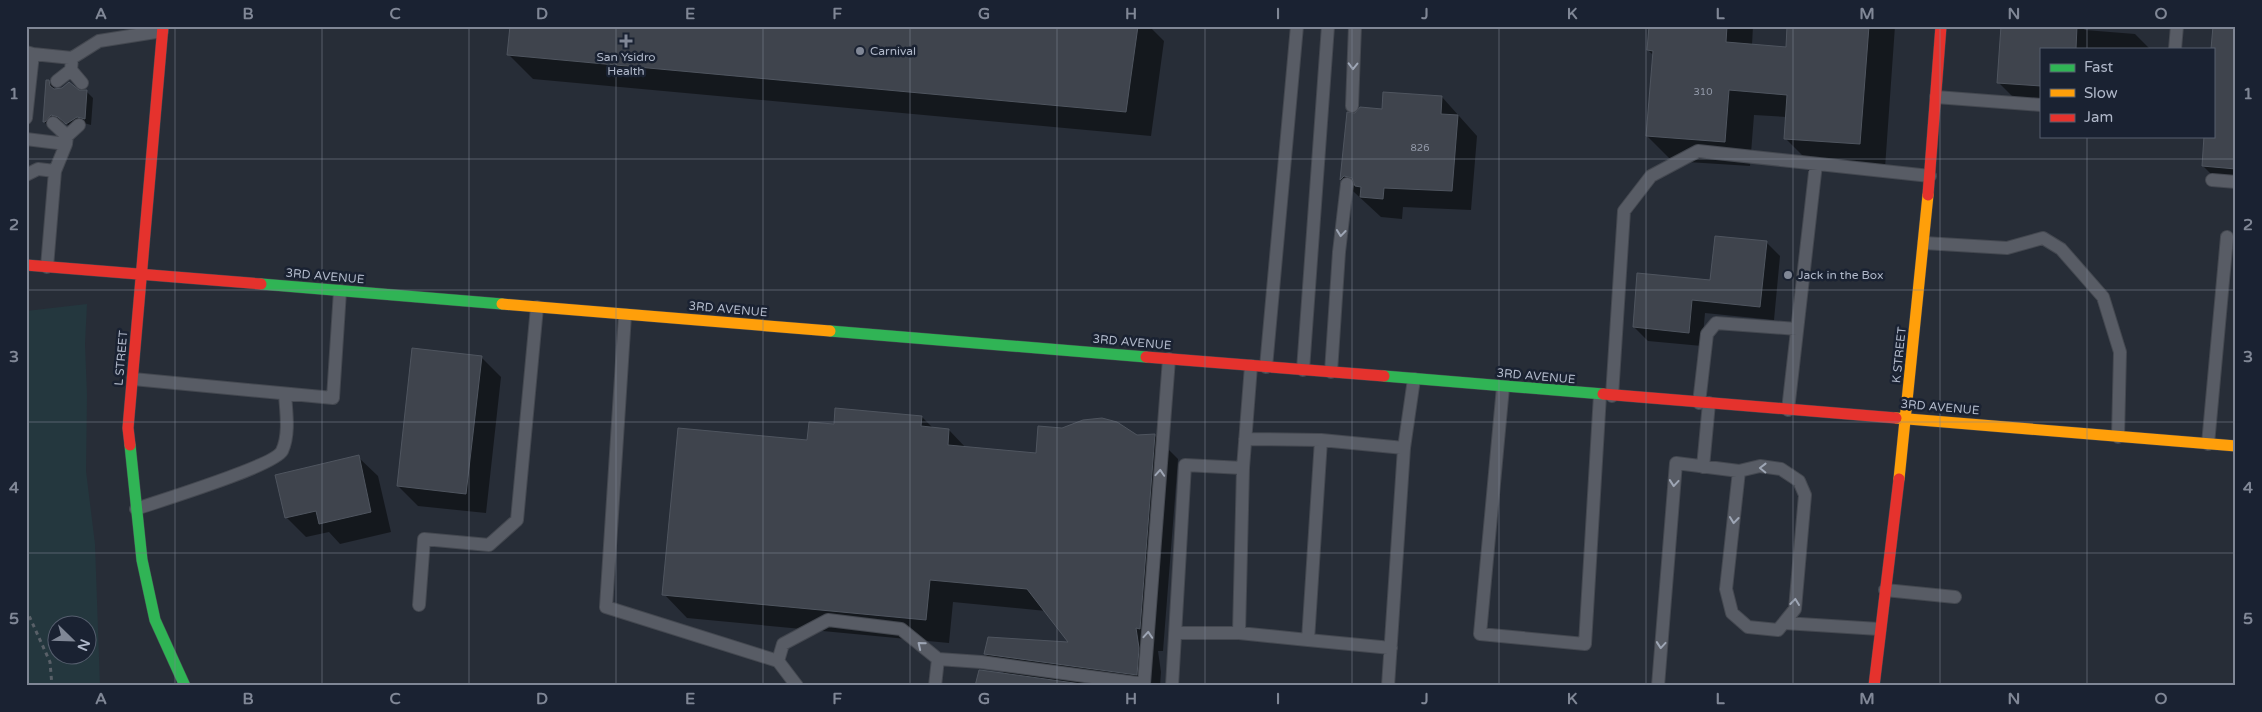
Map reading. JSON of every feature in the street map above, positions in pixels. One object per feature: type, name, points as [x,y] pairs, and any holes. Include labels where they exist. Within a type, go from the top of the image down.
[{"type":"main road","name":"K STREET","points":[[1874,686],[1879,629],[1906,418],[1924,243],[1941,26]]},
{"type":"main road","name":"L STREET","points":[[162,29],[143,275],[128,428],[142,560],[155,620],[185,686]]},
{"type":"main road","name":"3RD AVENUE","points":[[26,265],[2236,446]]},
{"type":"lane","points":[[1266,367],[1297,26]]},
{"type":"lane","points":[[1303,370],[1328,26]]},
{"type":"lane","points":[[1352,106],[1355,26]]},
{"type":"lane","points":[[2175,48],[2177,26]]},
{"type":"lane","points":[[57,81],[72,64],[99,41],[162,29]]},
{"type":"lane","points":[[26,118],[30,53],[72,64],[82,83]]},
{"type":"lane","points":[[1936,97],[2040,105]]},
{"type":"lane","points":[[53,123],[66,140]]},
{"type":"lane","points":[[47,267],[55,171],[66,140],[79,124]]},
{"type":"lane","points":[[26,139],[66,140]]},
{"type":"lane","points":[[1503,387],[1480,634],[1585,644],[1624,211],[1651,176],[1698,151],[1930,176]]},
{"type":"lane","points":[[26,162],[32,172],[55,171]]},
{"type":"lane","points":[[1788,410],[1816,164]]},
{"type":"lane","points":[[2212,180],[2236,182]]},
{"type":"lane","points":[[1331,372],[1339,252],[1347,184]]},
{"type":"lane","points":[[2208,444],[2227,237]]},
{"type":"lane","points":[[1924,243],[2007,248],[2043,238],[2061,249],[2103,297],[2120,352],[2118,437]]},
{"type":"lane","points":[[133,379],[333,398],[340,291]]},
{"type":"lane","points":[[419,605],[424,539],[489,545],[517,520],[537,308]]},
{"type":"lane","points":[[626,315],[606,607],[778,661],[797,686]]},
{"type":"lane","points":[[1703,467],[1707,334],[1716,323],[1797,329]]},
{"type":"lane","points":[[778,661],[783,644],[828,620],[901,629],[938,659],[981,662],[1144,684],[1169,360]]},
{"type":"lane","points":[[1239,633],[1243,468],[1250,366]]},
{"type":"lane","points":[[1388,686],[1404,448],[1414,379]]},
{"type":"lane","points":[[136,509],[260,465],[281,453],[286,440],[285,394]]},
{"type":"lane","points":[[1245,439],[1321,440],[1404,448]]},
{"type":"lane","points":[[1308,640],[1321,440]]},
{"type":"lane","points":[[1658,686],[1676,463],[1739,471],[1760,466],[1780,469],[1799,481],[1805,495],[1794,609],[1778,630],[1748,627],[1732,613],[1726,590],[1739,471]]},
{"type":"lane","points":[[1172,686],[1185,465],[1243,468]]},
{"type":"lane","points":[[1885,590],[1955,596]]},
{"type":"lane","points":[[1784,622],[1879,629]]},
{"type":"lane","points":[[1175,633],[1239,633],[1391,648]]},
{"type":"lane","points":[[935,686],[938,659]]},
{"type":"path","points":[[26,608],[50,662],[52,686]]},
{"type":"shaded area","points":[[87,304],[85,344],[87,395],[86,471],[95,544],[97,614],[48,614],[48,664],[98,664],[98,629],[100,686],[26,686],[26,311]]},
{"type":"building","points":[[510,26],[1138,26],[1126,112],[507,55]]},
{"type":"building","points":[[1649,26],[1727,26],[1726,42],[1786,47],[1787,26],[1869,26],[1860,144],[1784,139],[1787,95],[1729,90],[1725,142],[1646,136],[1653,51],[1647,50]]},
{"type":"building","points":[[2001,26],[2077,26],[2076,48],[2040,48],[2040,86],[1997,83]]},
{"type":"building","points":[[2213,26],[2236,26],[2236,169],[2202,166],[2204,138],[2214,138],[2214,48],[2211,48]]},
{"type":"building","points":[[46,80],[49,80],[50,86],[54,89],[62,88],[69,82],[79,90],[87,90],[85,119],[77,117],[66,124],[58,117],[51,115],[43,122]]},
{"type":"building","points":[[1383,92],[1442,96],[1441,114],[1458,115],[1452,191],[1384,188],[1383,199],[1360,197],[1361,187],[1355,186],[1352,178],[1344,176],[1340,180],[1347,112],[1355,113],[1360,107],[1382,109]]},
{"type":"building","points":[[1715,236],[1767,241],[1760,307],[1692,300],[1689,333],[1633,327],[1637,273],[1710,280]]},
{"type":"building","points":[[412,348],[482,356],[466,494],[397,486]]},
{"type":"building","points":[[835,408],[922,416],[921,426],[949,429],[948,445],[1036,453],[1038,426],[1062,428],[1083,420],[1102,418],[1117,422],[1137,435],[1155,434],[1140,629],[1136,628],[1139,648],[1137,675],[984,654],[988,637],[1068,642],[1027,589],[930,580],[926,620],[662,595],[678,428],[807,440],[809,422],[834,424]]},
{"type":"building","points":[[359,455],[371,512],[319,524],[316,511],[285,518],[275,475]]},
{"type":"building","points":[[980,670],[1096,686],[975,686]]},
{"type":"traffic: fast","points":[[261,284],[502,304]]},
{"type":"traffic: fast","points":[[830,331],[1146,357]]},
{"type":"traffic: fast","points":[[1384,376],[1603,394]]},
{"type":"traffic: fast","points":[[130,445],[142,560],[155,620],[185,686]]},
{"type":"traffic: slow","points":[[1899,479],[1928,195]]},
{"type":"traffic: slow","points":[[502,304],[830,331]]},
{"type":"traffic: slow","points":[[1896,418],[2236,446]]},
{"type":"traffic: jam","points":[[130,445],[128,428],[163,26]]},
{"type":"traffic: jam","points":[[1928,195],[1941,26]]},
{"type":"traffic: jam","points":[[26,265],[261,284]]},
{"type":"traffic: jam","points":[[1146,357],[1384,376]]},
{"type":"traffic: jam","points":[[1603,394],[1896,418]]},
{"type":"traffic: jam","points":[[1874,686],[1899,479]]},
{"type":"place","name":"San Ysidro Health","points":[[626,41]]},
{"type":"place","name":"Carnival","points":[[860,51]]},
{"type":"place","name":"Jack in the Box","points":[[1788,275]]}]
